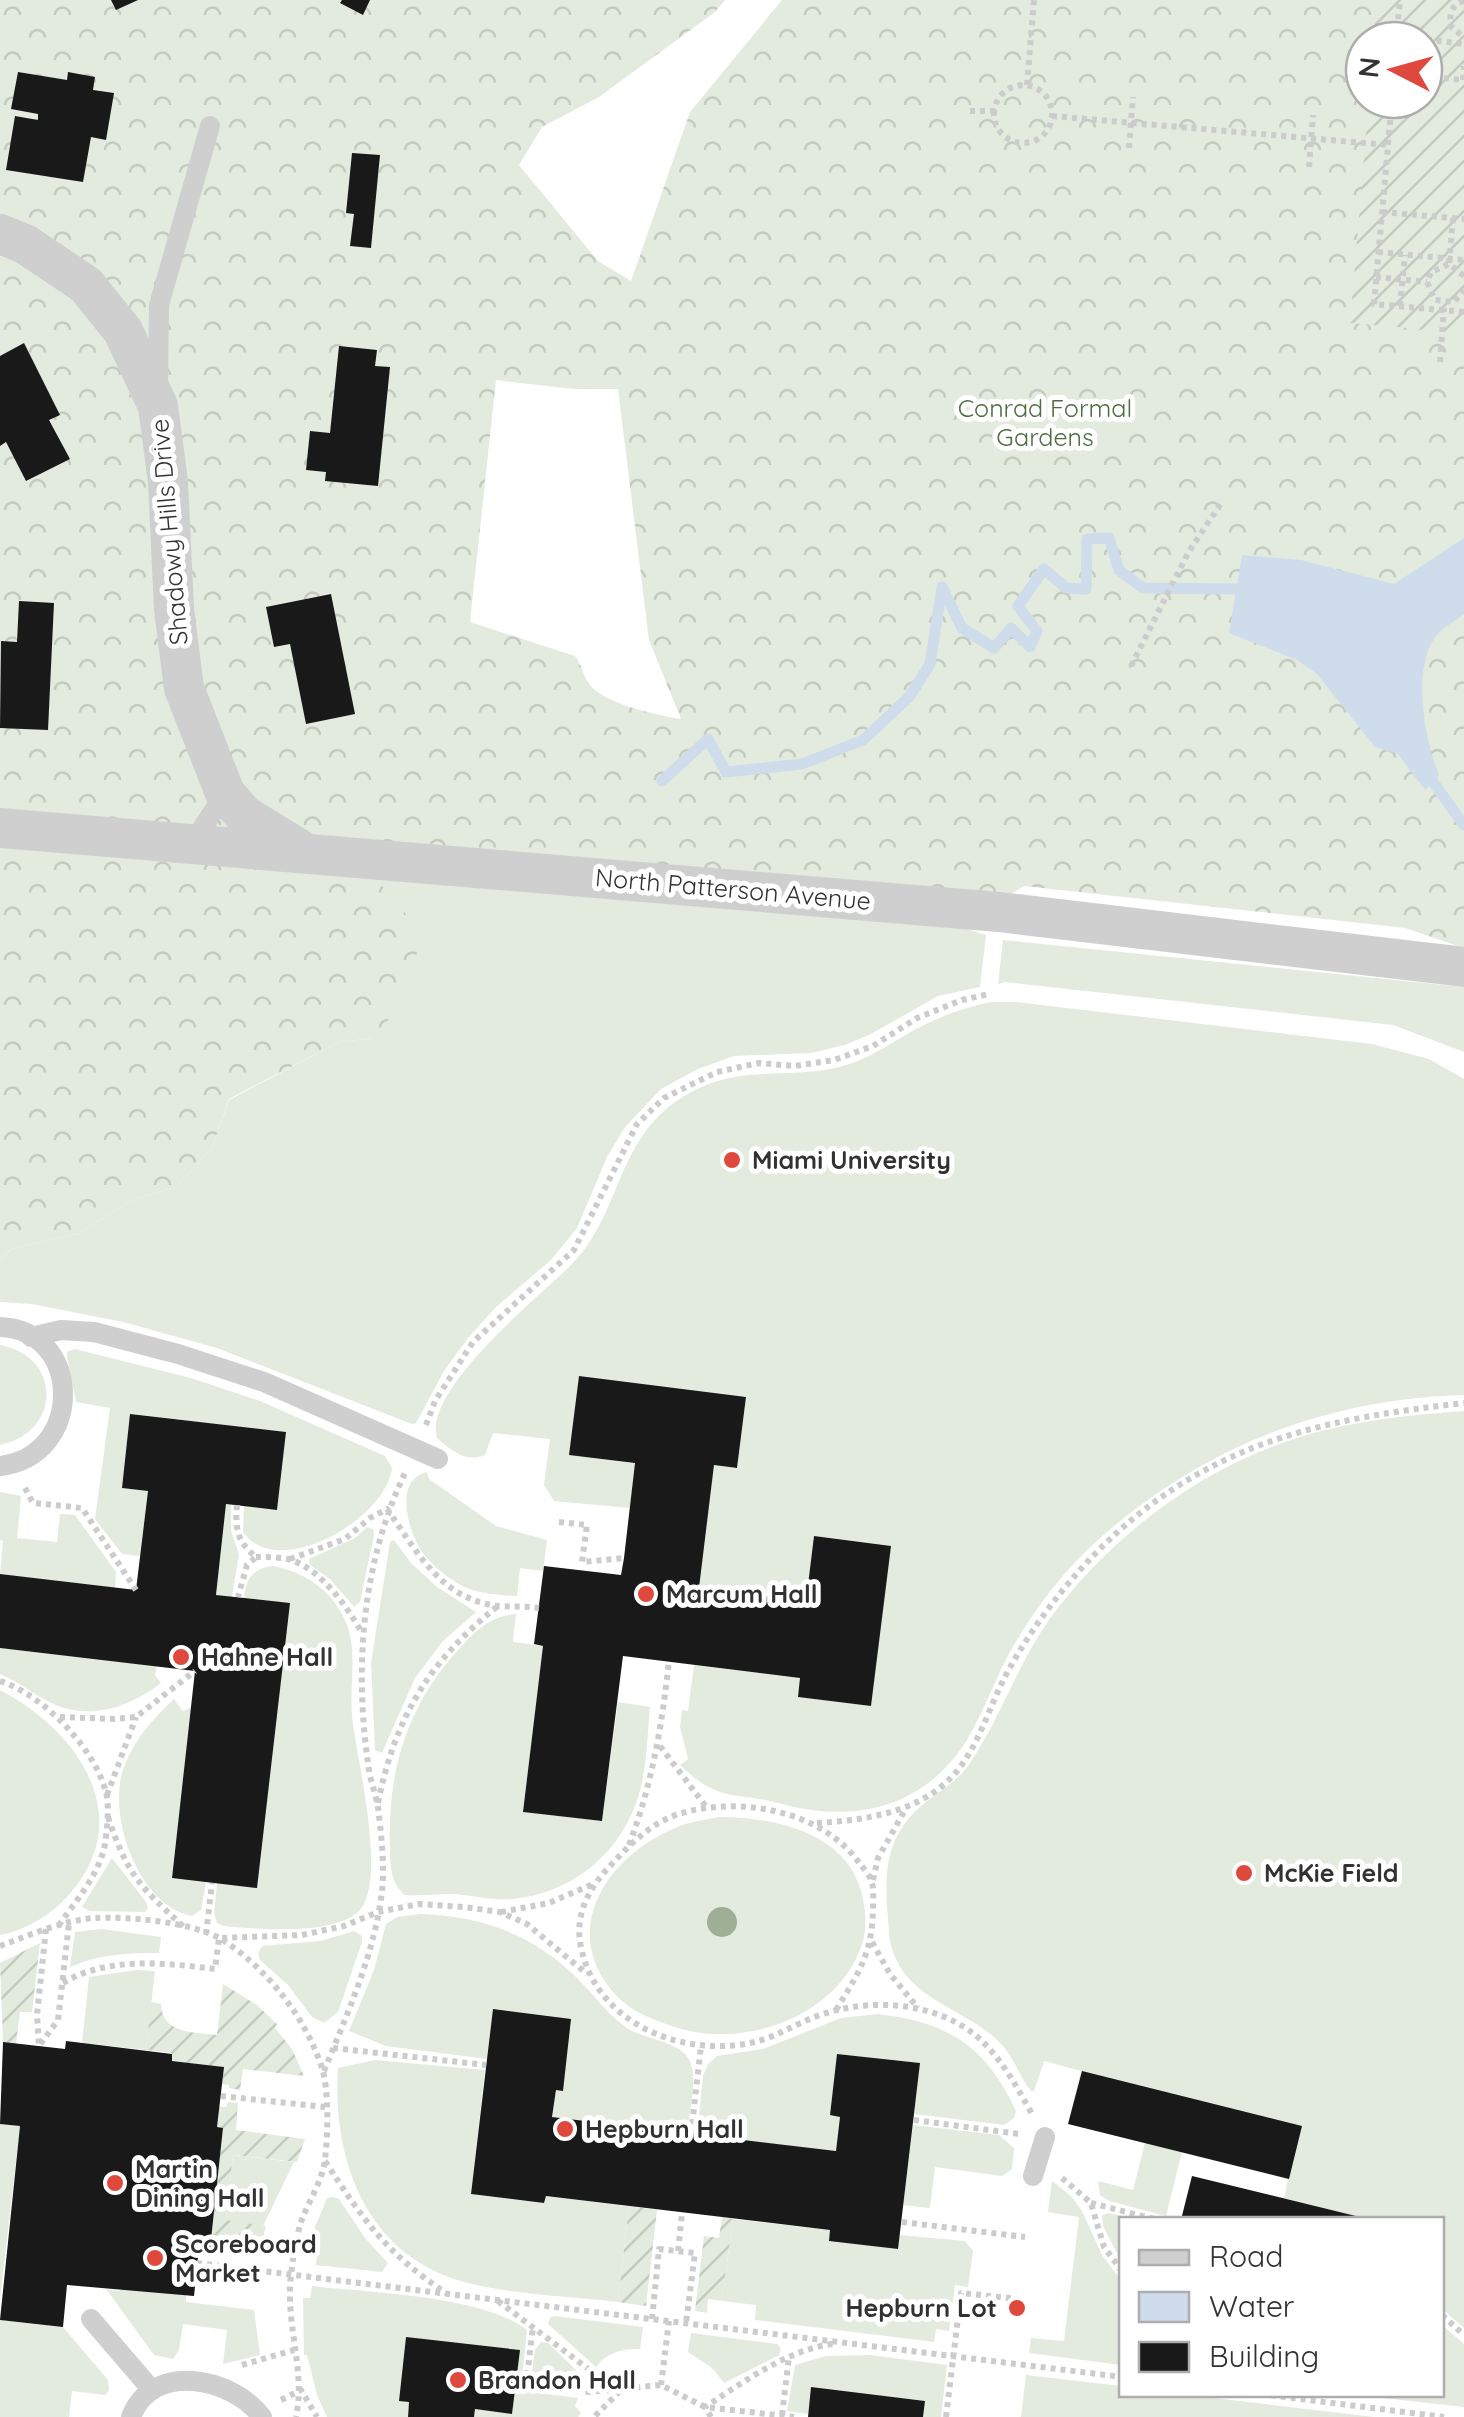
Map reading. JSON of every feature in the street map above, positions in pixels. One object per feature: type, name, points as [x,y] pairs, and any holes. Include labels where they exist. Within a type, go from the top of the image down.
[{"type":"street","name":"Shadowy Hills Drive","points":[[0,234],[25,244],[86,285],[123,331],[158,406],[184,688],[225,794],[244,815],[304,852]]},
{"type":"street","name":"North Patterson Avenue","points":[[0,828],[999,912],[1464,967]]},
{"type":"lane","points":[[158,406],[158,305],[210,126]]},
{"type":"lane","points":[[190,846],[225,794]]},
{"type":"lane","points":[[0,1327],[32,1336],[49,1352],[60,1374],[64,1396],[61,1418],[50,1439],[34,1455],[6,1466]]},
{"type":"lane","points":[[32,1336],[60,1330],[94,1332],[178,1354],[264,1382],[438,1459]]},
{"type":"lane","points":[[1032,2176],[1045,2137]]},
{"type":"lane","points":[[91,2319],[151,2389]]},
{"type":"lane","points":[[131,2417],[135,2406],[151,2389],[177,2380],[210,2383],[237,2397],[262,2417]]},
{"type":"path","points":[[1027,85],[1034,0]]},
{"type":"path","points":[[1464,1],[1453,8],[1450,17],[1451,27],[1464,36]]},
{"type":"path","points":[[1463,80],[1464,66]]},
{"type":"path","points":[[1027,85],[1045,95],[1052,116],[1045,134],[1037,140],[1016,142],[1000,131],[994,111],[1008,89],[1027,85]]},
{"type":"path","points":[[1129,148],[1133,96]]},
{"type":"path","points":[[970,111],[994,111]]},
{"type":"path","points":[[1052,116],[1388,145]]},
{"type":"path","points":[[1310,167],[1313,116]]},
{"type":"path","points":[[1390,120],[1374,304],[1444,306],[1464,312]]},
{"type":"path","points":[[1382,212],[1464,219]]},
{"type":"path","points":[[1449,262],[1453,218]]},
{"type":"path","points":[[1378,252],[1449,262],[1464,260]]},
{"type":"path","points":[[1400,306],[1405,255]]},
{"type":"path","points":[[1449,262],[1464,276]]},
{"type":"path","points":[[1444,306],[1435,300],[1427,282],[1431,272],[1449,262]]},
{"type":"path","points":[[1376,277],[1427,282]]},
{"type":"path","points":[[1444,306],[1454,302],[1464,290]]},
{"type":"path","points":[[1440,362],[1444,306]]},
{"type":"path","points":[[1132,666],[1188,553],[1223,500]]},
{"type":"path","points":[[378,1804],[369,1774],[361,1696],[362,1632],[388,1509],[436,1402],[472,1342],[574,1250],[637,1124],[664,1098],[717,1072],[760,1063],[794,1066],[834,1060],[872,1046],[917,1018],[989,994]]},
{"type":"path","points":[[588,1974],[579,1922],[593,1884],[648,1830],[679,1813],[708,1808],[774,1810],[816,1823],[844,1822],[905,1810],[941,1786],[964,1763],[1008,1671],[1050,1609],[1095,1554],[1174,1488],[1223,1459],[1283,1435],[1380,1412],[1464,1403]]},
{"type":"path","points":[[6,1466],[33,1503],[82,1508],[136,1590]]},
{"type":"path","points":[[237,1505],[237,1533],[242,1545],[256,1557],[290,1559],[345,1538],[388,1509]]},
{"type":"path","points":[[388,1509],[428,1570],[476,1600],[498,1606],[538,1608]]},
{"type":"path","points":[[559,1522],[586,1525],[582,1562],[624,1558]]},
{"type":"path","points":[[238,1597],[247,1565],[256,1557]]},
{"type":"path","points":[[290,1559],[318,1577],[346,1605],[362,1632]]},
{"type":"path","points":[[324,2072],[362,1975],[378,1912],[382,1888],[378,1804],[384,1770],[403,1718],[428,1675],[463,1634],[498,1606]]},
{"type":"path","points":[[628,1846],[660,1745],[670,1662]]},
{"type":"path","points":[[59,1717],[136,1716],[195,1671]]},
{"type":"path","points":[[0,1681],[59,1717],[94,1764],[107,1796]]},
{"type":"path","points":[[59,1925],[99,1861],[105,1844],[107,1796],[136,1716]]},
{"type":"path","points":[[660,1745],[708,1808]]},
{"type":"path","points":[[836,2010],[872,1942],[872,1881],[878,1858],[905,1810]]},
{"type":"path","points":[[107,1814],[120,1853],[142,1889],[185,1928]]},
{"type":"path","points":[[816,1823],[851,1850],[872,1881]]},
{"type":"path","points":[[206,1934],[212,1883]]},
{"type":"path","points":[[0,1946],[46,1928],[95,1918],[162,1922],[219,1938],[302,1935],[419,1904],[500,1912],[549,1902],[593,1884]]},
{"type":"path","points":[[500,1912],[527,1924],[588,1974],[608,2004],[634,2024],[701,2045],[739,2045],[782,2035],[836,2010],[863,2004],[919,2009],[953,2023],[982,2041],[1005,2068],[1045,2137],[1057,2174],[1091,2203],[1146,2217]]},
{"type":"path","points":[[46,1928],[37,2015],[39,2046],[58,2020],[69,1923]]},
{"type":"path","points":[[63,1983],[83,1971],[119,1965],[163,1963],[215,1969],[219,1938]]},
{"type":"path","points":[[219,1938],[282,1995],[306,2030],[324,2072],[325,2161],[300,2226],[291,2275],[290,2325],[301,2390],[296,2417]]},
{"type":"path","points":[[872,1942],[890,1974],[919,2009]]},
{"type":"path","points":[[691,2134],[701,2045]]},
{"type":"path","points":[[334,2048],[486,2065]]},
{"type":"path","points":[[221,2096],[325,2108]]},
{"type":"path","points":[[914,2120],[1045,2137]]},
{"type":"path","points":[[325,2161],[381,2242],[409,2268],[447,2294]]},
{"type":"path","points":[[1091,2203],[1104,2247],[1119,2267]]},
{"type":"path","points":[[678,2251],[682,2213]]},
{"type":"path","points":[[902,2222],[1025,2237]]},
{"type":"path","points":[[652,2319],[659,2249],[695,2252],[686,2324]]},
{"type":"path","points":[[198,2263],[1119,2377]]},
{"type":"path","points":[[946,2417],[961,2293],[1018,2300]]},
{"type":"path","points":[[498,2300],[619,2392]]},
{"type":"path","points":[[1444,2317],[1464,2334]]},
{"type":"path","points":[[661,2385],[669,2321]]},
{"type":"path","points":[[526,2386],[532,2327]]},
{"type":"path","points":[[705,2407],[790,2357],[812,2347],[844,2343]]},
{"type":"path","points":[[210,2383],[238,2366],[294,2350]]},
{"type":"path","points":[[782,2415],[790,2357]]},
{"type":"path","points":[[516,2384],[589,2392],[661,2385],[705,2407],[794,2417]]},
{"type":"path","points":[[301,2390],[318,2417]]},
{"type":"path","points":[[594,2417],[619,2392]]},
{"type":"path","points":[[1326,2398],[1444,2417]]},
{"type":"path","points":[[705,2407],[711,2417]]},
{"type":"green space","name":"Conrad Formal Gardens","points":[[0,0],[725,0],[715,12],[599,97],[542,127],[519,165],[598,261],[631,281],[690,112],[782,0],[1464,0],[1464,948],[1405,928],[1024,886],[1006,897],[372,878],[401,902],[418,947],[410,992],[374,1038],[339,1042],[229,1099],[212,1148],[176,1187],[132,1200],[80,1233],[11,1249],[0,1260]],"holes":[[[496,380],[573,389],[618,389],[649,640],[681,719],[607,698],[590,685],[575,656],[470,622]]]},
{"type":"green space","points":[[1377,0],[1464,0],[1464,333],[1350,323],[1367,120],[1444,120],[1444,20],[1376,20]]},
{"type":"green space","points":[[372,878],[477,883],[947,923],[986,935],[980,987],[938,996],[845,1045],[811,1053],[734,1056],[661,1089],[625,1127],[607,1157],[577,1228],[551,1260],[496,1307],[468,1338],[444,1371],[416,1423],[217,1348],[123,1322],[32,1304],[0,1302],[0,1260],[11,1249],[80,1233],[132,1200],[176,1187],[212,1148],[229,1100],[339,1042],[374,1038]]},
{"type":"green space","points":[[1003,940],[1464,987],[1464,1052],[1393,1025],[998,984]]},
{"type":"green space","points":[[991,1002],[1372,1044],[1429,1059],[1464,1079],[1464,1395],[1363,1406],[1268,1434],[1180,1478],[1139,1507],[1087,1550],[1052,1589],[1014,1645],[967,1740],[950,1763],[910,1795],[886,1805],[836,1812],[717,1791],[680,1765],[688,1759],[680,1727],[682,1710],[688,1711],[694,1665],[800,1678],[799,1697],[871,1706],[890,1546],[814,1536],[806,1601],[699,1588],[714,1465],[737,1468],[746,1397],[579,1376],[635,1463],[630,1508],[554,1501],[544,1485],[550,1439],[493,1433],[485,1455],[465,1457],[437,1438],[437,1419],[447,1396],[485,1347],[586,1248],[632,1153],[665,1110],[691,1092],[729,1078],[820,1071],[850,1064],[937,1019]]},
{"type":"green space","points":[[0,1345],[35,1363],[44,1378],[46,1394],[44,1411],[35,1425],[0,1445]]},
{"type":"green space","points":[[75,1349],[191,1378],[260,1401],[385,1456],[392,1468],[385,1487],[371,1507],[328,1538],[280,1550],[259,1546],[243,1532],[244,1506],[277,1509],[286,1432],[131,1414],[122,1488],[148,1491],[140,1556],[122,1554],[95,1519],[110,1408],[76,1402],[67,1357],[67,1352]]},
{"type":"green space","name":"McKie Field","points":[[1464,1411],[1464,2328],[1444,2311],[1444,2217],[1182,2217],[1192,2176],[1284,2198],[1288,2179],[1182,2152],[1166,2216],[1100,2195],[1098,2181],[1133,2190],[1145,2143],[1068,2124],[1081,2071],[1044,2061],[1031,2091],[1007,2051],[989,2033],[912,1982],[900,1967],[891,1945],[886,1888],[889,1859],[899,1832],[919,1808],[965,1770],[1051,1617],[1126,1536],[1186,1491],[1251,1455],[1328,1429]]},
{"type":"green space","points":[[427,1472],[429,1479],[496,1526],[547,1540],[543,1571],[520,1568],[517,1596],[464,1587],[422,1552],[406,1507],[410,1485]]},
{"type":"green space","points":[[0,1492],[21,1496],[17,1538],[57,1542],[60,1514],[75,1515],[116,1572],[115,1588],[0,1574]]},
{"type":"green space","points":[[226,1504],[231,1504],[231,1531],[239,1554],[232,1597],[216,1595]]},
{"type":"green space","points":[[367,1527],[373,1529],[374,1535],[360,1602],[354,1607],[330,1579],[310,1565],[309,1559],[355,1538]]},
{"type":"green space","points":[[394,1540],[437,1587],[476,1612],[443,1641],[415,1678],[382,1753],[375,1750],[371,1663],[390,1542]]},
{"type":"green space","points":[[272,1566],[305,1577],[323,1590],[344,1618],[351,1642],[352,1716],[368,1818],[371,1875],[367,1897],[358,1912],[346,1920],[312,1928],[223,1926],[217,1923],[214,1913],[217,1883],[289,1603],[244,1598],[251,1576]]},
{"type":"green space","points":[[516,1614],[513,1642],[543,1646],[523,1812],[602,1821],[618,1702],[650,1707],[644,1769],[635,1806],[602,1857],[588,1870],[553,1889],[505,1899],[405,1895],[394,1879],[390,1853],[392,1791],[404,1740],[426,1692],[459,1649],[484,1625]]},
{"type":"green space","points":[[0,1648],[157,1666],[155,1675],[161,1683],[116,1707],[77,1711],[47,1701],[0,1674]]},
{"type":"green space","points":[[0,1690],[29,1707],[75,1753],[90,1780],[98,1808],[98,1838],[88,1867],[67,1897],[36,1921],[0,1935]]},
{"type":"green space","points":[[174,1699],[183,1711],[191,1708],[172,1877],[206,1882],[201,1910],[192,1916],[173,1909],[142,1877],[123,1832],[119,1809],[124,1767],[133,1747]]},
{"type":"green space","points":[[718,1817],[786,1826],[827,1844],[856,1877],[865,1916],[862,1944],[850,1969],[833,1990],[786,2021],[732,2034],[678,2028],[649,2018],[623,2002],[602,1977],[592,1951],[590,1925],[597,1900],[610,1877],[629,1857],[680,1826]]},
{"type":"green space","points":[[112,1858],[146,1902],[145,1912],[90,1911],[82,1907]]},
{"type":"green space","points":[[421,1914],[486,1924],[525,1940],[561,1964],[627,2028],[681,2050],[693,2072],[687,2133],[552,2117],[556,2090],[487,2059],[386,2046],[349,2031],[374,1970],[386,1924],[397,1917]]},
{"type":"green space","points":[[102,1929],[161,1937],[159,1953],[103,1957],[70,1967],[75,1932]]},
{"type":"green space","points":[[354,1931],[362,1936],[362,1942],[338,2012],[324,2023],[312,2017],[258,1954],[262,1946],[321,1941]]},
{"type":"green space","points":[[40,1943],[32,2012],[20,2012],[16,2044],[3,2042],[0,1963]]},
{"type":"green space","points":[[155,1971],[146,2050],[82,2043],[89,1977]]},
{"type":"green space","points":[[223,1984],[257,2005],[277,2024],[275,2028],[292,2049],[304,2076],[243,2069],[240,2090],[222,2084],[223,2067],[172,2061],[172,2053],[146,2050],[151,2002],[161,2004],[167,2021],[181,2030],[217,2035]]},
{"type":"green space","points":[[878,2014],[925,2023],[962,2041],[992,2070],[1016,2111],[1014,2118],[1004,2125],[914,2114],[920,2063],[838,2054],[830,2114],[840,2117],[836,2151],[697,2135],[703,2076],[717,2056],[763,2049],[841,2018]]},
{"type":"green space","points":[[375,2060],[485,2070],[471,2194],[544,2203],[546,2196],[629,2206],[618,2302],[464,2282],[430,2269],[402,2250],[379,2227],[362,2199],[341,2136],[338,2068]]},
{"type":"green space","points":[[228,2102],[238,2103],[236,2130],[305,2139],[297,2162],[233,2155],[226,2220],[266,2226],[261,2244],[211,2239],[223,2129],[217,2127],[219,2107],[226,2107]]},
{"type":"green space","points":[[0,2124],[20,2126],[0,2299]]},
{"type":"green space","points":[[913,2125],[999,2135],[1014,2148],[1012,2169],[1002,2176],[935,2167],[930,2208],[903,2205]]},
{"type":"green space","points":[[233,2155],[294,2162],[263,2226],[226,2221]]},
{"type":"green space","points":[[1052,2181],[1082,2211],[1102,2255],[1119,2277],[1119,2365],[1029,2353],[1031,2338],[1064,2341],[1079,2217],[1048,2212]]},
{"type":"green space","points":[[327,2198],[339,2199],[365,2238],[388,2263],[382,2272],[316,2265],[317,2252],[309,2251],[315,2227]]},
{"type":"green space","points":[[629,2206],[657,2210],[646,2306],[618,2302]]},
{"type":"green space","points":[[1102,2215],[1127,2217],[1119,2217],[1119,2257],[1103,2226]]},
{"type":"green space","points":[[722,2217],[733,2219],[722,2301],[708,2299],[707,2313],[695,2311],[704,2236],[719,2238]]},
{"type":"green space","points":[[733,2219],[830,2230],[897,2249],[900,2235],[965,2241],[973,2251],[968,2287],[955,2285],[949,2331],[936,2329],[934,2342],[755,2320],[756,2305],[722,2301]]},
{"type":"green space","points":[[312,2286],[424,2298],[483,2309],[507,2318],[527,2330],[522,2377],[406,2337],[399,2400],[409,2402],[408,2417],[327,2417],[304,2355],[303,2298],[310,2298]]},
{"type":"green space","points":[[106,2289],[186,2295],[186,2302],[254,2310],[260,2355],[223,2364],[227,2330],[183,2324],[179,2350],[173,2359],[154,2355]]},
{"type":"green space","points":[[550,2317],[643,2327],[640,2349],[615,2352],[596,2367],[548,2324]]},
{"type":"green space","points":[[0,2320],[63,2327],[108,2380],[109,2390],[105,2395],[72,2391],[69,2417],[0,2417]]},
{"type":"green space","points":[[1444,2327],[1464,2344],[1464,2407],[1374,2397],[1444,2397]]},
{"type":"green space","points":[[691,2333],[778,2344],[781,2350],[779,2355],[724,2383],[712,2368],[688,2352]]},
{"type":"green space","points":[[541,2342],[548,2343],[577,2371],[577,2380],[531,2378],[535,2350]]},
{"type":"green space","points":[[870,2355],[947,2365],[941,2417],[923,2417],[925,2401],[812,2388],[808,2414],[787,2411],[795,2365],[826,2356]]},
{"type":"green space","points":[[1026,2375],[1119,2386],[1119,2397],[1206,2397],[1374,2417],[1021,2417]]},
{"type":"green space","points":[[515,2390],[578,2398],[575,2406],[581,2413],[578,2417],[474,2417],[475,2409],[512,2414]]},
{"type":"water","points":[[1464,538],[1464,614],[1434,639],[1424,669],[1425,726],[1439,775],[1425,790],[1398,754],[1375,747],[1317,674],[1297,660],[1229,633],[1242,555],[1301,560],[1394,584]]},
{"type":"building","points":[[111,0],[138,0],[116,10]]},
{"type":"building","points":[[370,0],[363,15],[340,3]]},
{"type":"building","points":[[18,72],[67,80],[68,72],[95,77],[93,90],[114,93],[106,140],[91,137],[83,182],[6,170],[15,116],[38,120],[38,114],[11,109]]},
{"type":"building","points":[[352,153],[380,155],[371,248],[350,246],[354,214],[346,213]]},
{"type":"building","points":[[24,343],[60,415],[49,420],[70,459],[26,481],[6,442],[0,446],[0,356]]},
{"type":"building","points":[[339,346],[377,350],[375,366],[390,367],[378,486],[325,481],[326,472],[306,470],[310,431],[330,433]]},
{"type":"building","points":[[331,594],[355,714],[306,724],[290,644],[274,647],[266,607]]},
{"type":"building","points":[[19,601],[54,603],[48,730],[0,728],[1,641],[17,642]]},
{"type":"building","name":"Marcum Hall","points":[[579,1376],[746,1397],[737,1468],[714,1465],[699,1588],[806,1601],[814,1536],[891,1546],[871,1706],[798,1697],[800,1678],[623,1656],[602,1821],[523,1812],[543,1646],[534,1644],[544,1566],[621,1575],[624,1558],[635,1463],[569,1455]]},
{"type":"building","name":"Hahne Hall","points":[[130,1414],[286,1432],[277,1510],[226,1504],[216,1595],[290,1603],[257,1888],[172,1878],[195,1671],[0,1648],[0,1574],[136,1590],[148,1491],[122,1488]]},
{"type":"building","name":"Hepburn Hall","points":[[493,2009],[571,2019],[563,2091],[556,2090],[552,2117],[836,2151],[840,2117],[830,2115],[837,2054],[920,2063],[898,2249],[829,2241],[830,2230],[546,2196],[544,2203],[471,2194]]},
{"type":"building","name":"Martin Dining Hall","points":[[66,2041],[172,2054],[172,2061],[224,2067],[217,2127],[223,2128],[210,2249],[199,2248],[194,2296],[67,2285],[63,2327],[0,2320],[20,2126],[0,2124],[3,2042],[65,2049]]},
{"type":"building","points":[[1082,2071],[1302,2126],[1289,2179],[1068,2124]]},
{"type":"building","points":[[1192,2176],[1360,2217],[1182,2217]]},
{"type":"building","name":"Brandon Hall","points":[[406,2337],[520,2350],[512,2414],[475,2409],[474,2417],[408,2417],[409,2402],[399,2401]]},
{"type":"building","points":[[811,2387],[925,2401],[923,2417],[808,2417]]},
{"type":"waterway","points":[[662,781],[708,739],[726,772],[802,764],[863,740],[909,697],[930,664],[942,587],[962,628],[994,648],[1011,628],[1030,647],[1037,631],[1018,606],[1044,569],[1066,588],[1086,589],[1087,539],[1109,538],[1119,570],[1143,588],[1236,589]]},
{"type":"waterway","points":[[1433,782],[1464,825]]},
{"type":"place","name":"Miami University","points":[[732,1160]]},
{"type":"place","name":"Marcum Hall","points":[[646,1594]]},
{"type":"place","name":"Hahne Hall","points":[[181,1657]]},
{"type":"place","name":"McKie Field","points":[[1244,1873]]},
{"type":"place","name":"Hepburn Hall","points":[[565,2129]]},
{"type":"place","name":"Martin Dining Hall","points":[[115,2183]]},
{"type":"place","name":"Scoreboard Market","points":[[155,2258]]},
{"type":"place","name":"Hepburn Lot","points":[[1017,2308]]},
{"type":"place","name":"Brandon Hall","points":[[458,2380]]}]
